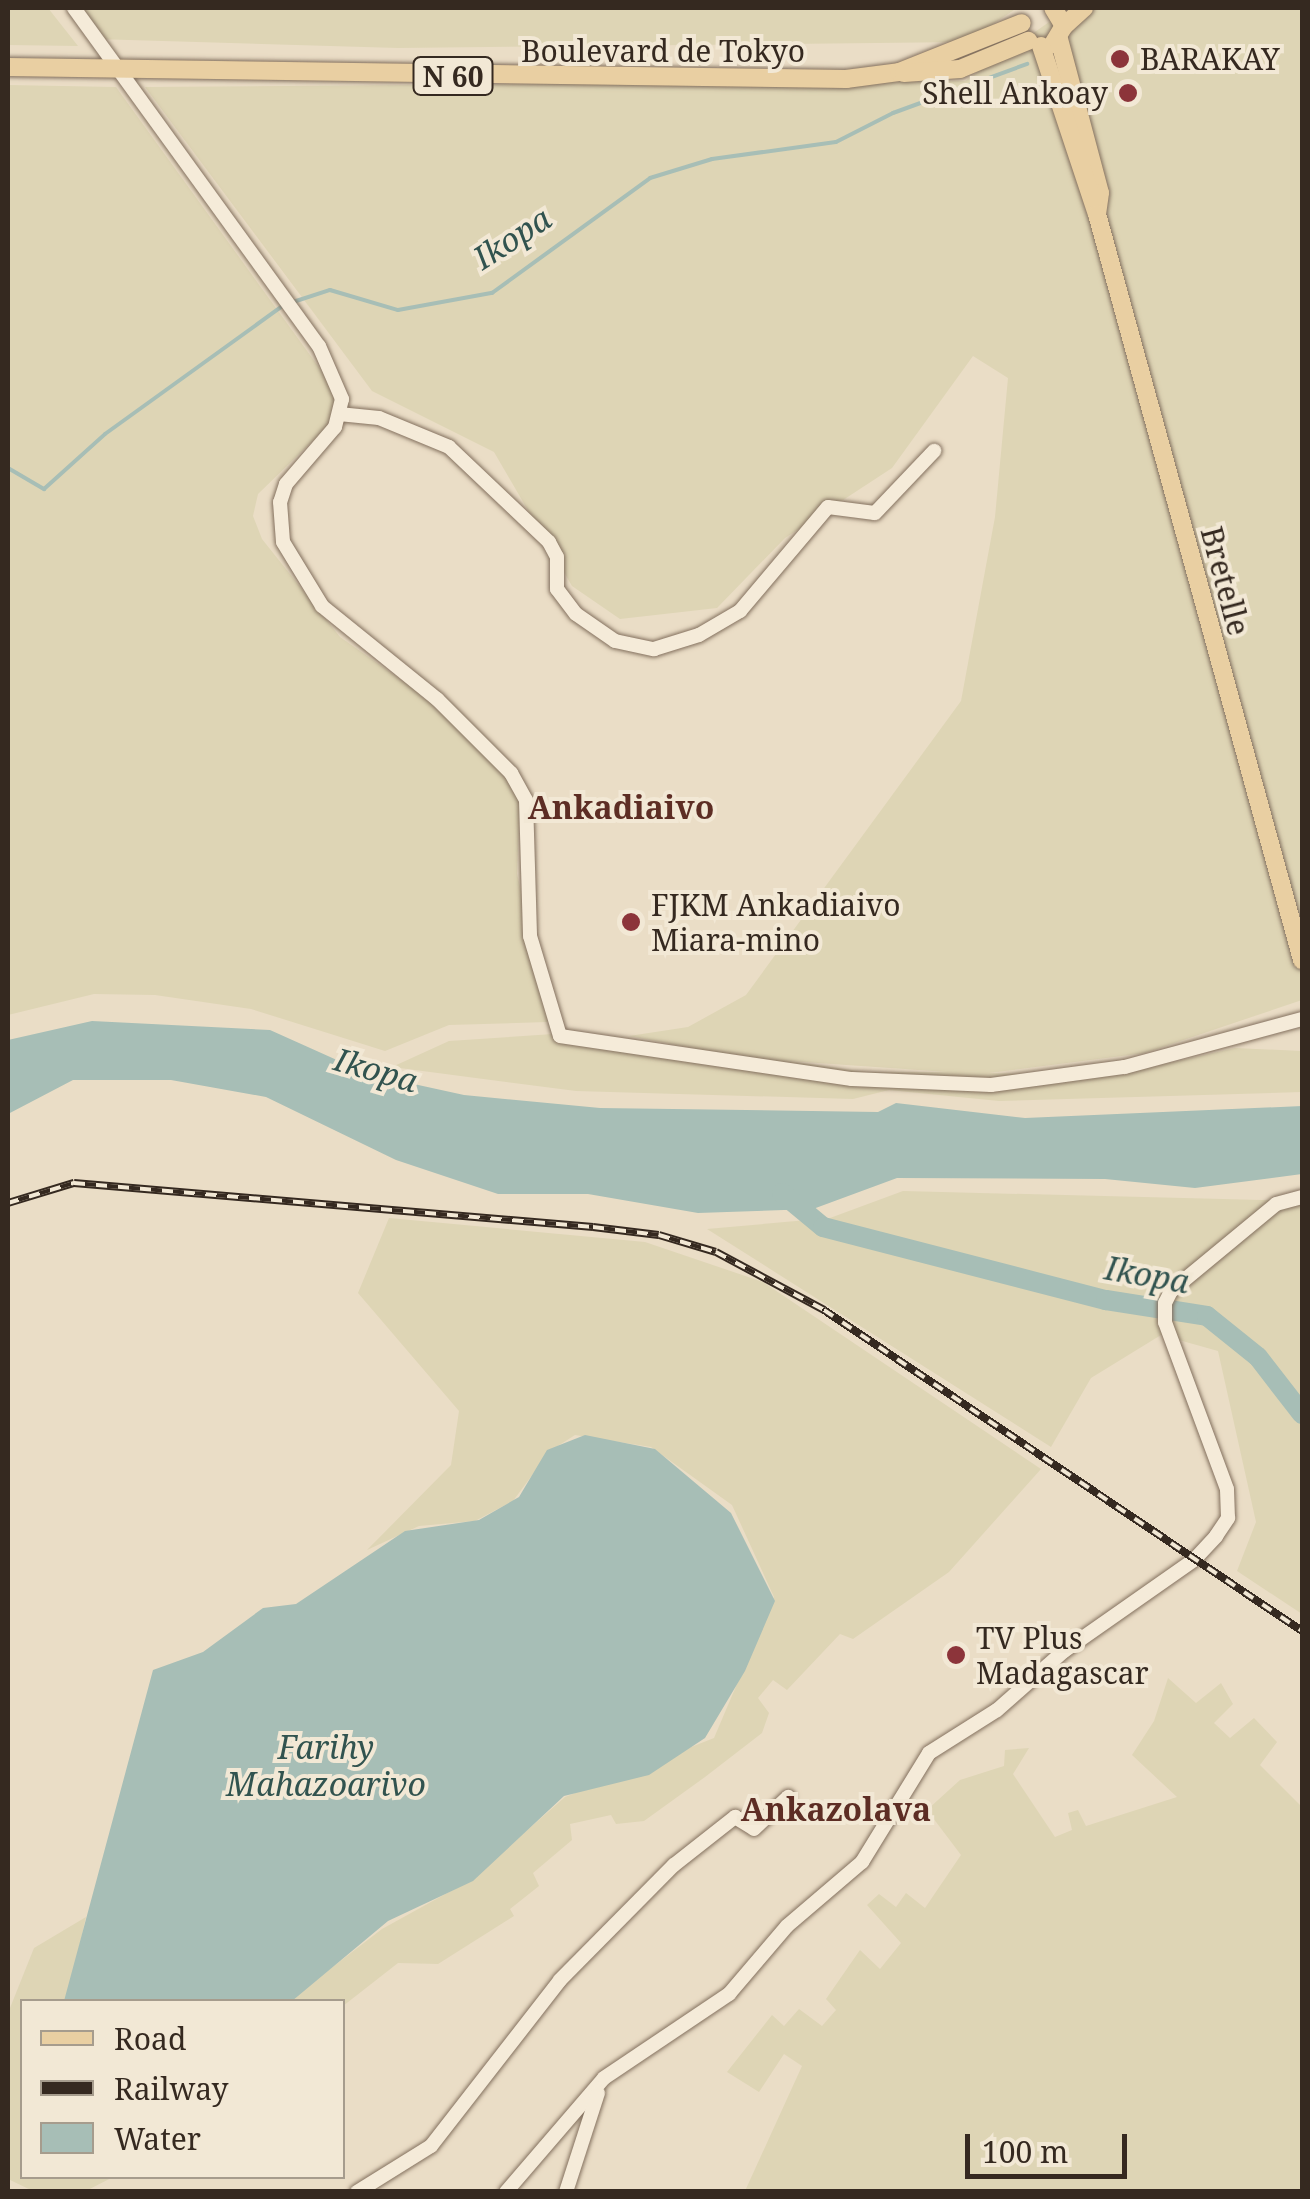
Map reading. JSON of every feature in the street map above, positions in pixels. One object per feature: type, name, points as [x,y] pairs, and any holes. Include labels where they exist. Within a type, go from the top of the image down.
[{"type":"main road","name":"Bretelle","points":[[1053,8],[1041,30],[1100,193],[1098,214],[1302,960]]},
{"type":"main road","name":"Boulevard de Tokyo","points":[[8,67],[710,82],[960,69],[1084,8]]},
{"type":"street","points":[[74,8],[123,69],[319,346],[342,400],[335,427],[286,484],[280,502],[284,542],[322,606],[437,699],[511,773],[526,800],[530,936],[560,1036],[833,1077],[991,1085],[1125,1067],[1302,1019]]},
{"type":"street","points":[[338,414],[380,418],[450,447],[549,542],[557,557],[557,589],[576,614],[615,641],[654,648],[699,635],[740,612],[828,507],[875,514],[934,451]]},
{"type":"street","points":[[506,2192],[604,2078],[729,1994],[786,1926],[830,1893],[862,1862],[929,1753],[997,1710],[1075,1642],[1194,1560],[1216,1536],[1228,1518],[1226,1489],[1164,1322],[1165,1303],[1276,1204],[1302,1197]]},
{"type":"street","points":[[357,2192],[430,2146],[560,1980],[674,1865],[736,1816],[754,1829],[788,1798]]},
{"type":"street","points":[[566,2192],[604,2078]]},
{"type":"shaded area","points":[[8,8],[48,8],[78,46],[8,45]]},
{"type":"shaded area","points":[[73,8],[1017,8],[966,42],[398,48],[95,39]]},
{"type":"shaded area","points":[[1069,8],[1302,8],[1302,1000],[1145,1053],[989,1073],[1112,1076],[1235,1048],[1302,1051],[1302,1092],[999,1101],[889,1090],[853,1099],[576,1091],[392,1067],[449,1041],[553,1034],[728,1055],[629,1036],[688,1027],[746,995],[961,701],[995,517],[1008,378],[973,356],[892,468],[785,538],[717,608],[620,619],[572,586],[494,452],[372,391],[145,87],[965,81]],"holes":[[[789,1061],[948,1072],[866,1072]]]},
{"type":"shaded area","points":[[8,85],[116,87],[331,384],[336,404],[331,423],[258,494],[253,516],[262,539],[340,637],[417,691],[506,774],[520,798],[517,874],[552,1016],[547,1022],[449,1025],[385,1051],[251,1009],[155,995],[94,994],[8,1015]]},
{"type":"shaded area","points":[[903,1191],[1302,1201],[1302,1614],[1237,1571],[1256,1522],[1218,1351],[1161,1335],[1091,1378],[1051,1447],[707,1229],[830,1218]]},
{"type":"shaded area","points":[[389,1218],[645,1242],[763,1282],[1041,1469],[949,1572],[853,1639],[840,1634],[787,1690],[773,1680],[758,1698],[769,1713],[762,1733],[705,1777],[644,1821],[616,1824],[611,1815],[570,1824],[572,1840],[533,1873],[539,1886],[510,1909],[514,1916],[438,1964],[398,1963],[345,2004],[345,1999],[291,1999],[382,1929],[469,1881],[565,1797],[714,1738],[774,1597],[732,1505],[651,1447],[575,1435],[550,1451],[513,1501],[475,1521],[419,1526],[367,1550],[451,1465],[459,1411],[358,1293]]},
{"type":"shaded area","points":[[1168,1678],[1196,1703],[1221,1683],[1233,1704],[1214,1723],[1230,1738],[1254,1718],[1277,1742],[1260,1765],[1302,1807],[1302,2191],[745,2191],[802,2066],[784,2054],[759,2092],[727,2072],[772,2015],[784,2026],[799,2009],[822,2026],[836,2010],[826,1999],[860,1950],[880,1969],[901,1943],[867,1905],[879,1894],[896,1907],[906,1893],[925,1908],[961,1855],[927,1810],[960,1780],[1004,1766],[1005,1750],[1029,1748],[1013,1774],[1055,1837],[1072,1830],[1068,1813],[1078,1810],[1086,1826],[1177,1797],[1132,1755],[1154,1721]]},
{"type":"shaded area","points":[[86,1917],[67,1999],[20,1999],[20,2179],[109,2179],[84,2192],[33,2191],[8,2179],[8,2013],[34,1948]]},
{"type":"water","points":[[92,1021],[270,1030],[368,1074],[464,1095],[600,1108],[878,1112],[896,1103],[1025,1118],[1302,1106],[1302,1174],[1195,1188],[1105,1179],[897,1178],[813,1209],[698,1213],[588,1194],[498,1194],[396,1160],[266,1097],[171,1080],[73,1080],[8,1114],[8,1040]]},
{"type":"water","name":"Farihy Mahazoarivo","points":[[585,1435],[655,1449],[731,1513],[775,1601],[745,1671],[705,1738],[649,1775],[564,1796],[473,1881],[388,1921],[294,1999],[65,1999],[153,1670],[203,1652],[263,1608],[296,1604],[405,1531],[479,1520],[519,1497],[547,1450]]},
{"type":"waterway","name":"Ikopa","points":[[293,302],[330,290],[398,310],[492,293],[650,178],[712,159],[836,142],[893,113],[1027,64]]},
{"type":"waterway","name":"Ikopa","points":[[8,468],[44,489],[105,434],[284,305]]},
{"type":"waterway","name":"Ikopa","points":[[782,1193],[823,1227],[1106,1300],[1207,1316],[1258,1357],[1302,1414]]},
{"type":"railway","points":[[8,1203],[74,1183],[593,1227],[659,1235],[716,1252],[824,1310],[1302,1631]]},
{"type":"place","name":"BARAKAY","points":[[1120,59]]},
{"type":"place","name":"Shell Ankoay","points":[[1128,93]]},
{"type":"place","name":"FJKM Ankadiaivo Miara-mino","points":[[631,922]]},
{"type":"place","name":"TV Plus Madagascar","points":[[956,1655]]},
{"type":"district","name":"Ankadiaivo","points":[[621,807]]},
{"type":"district","name":"Ankazolava","points":[[836,1809]]}]
